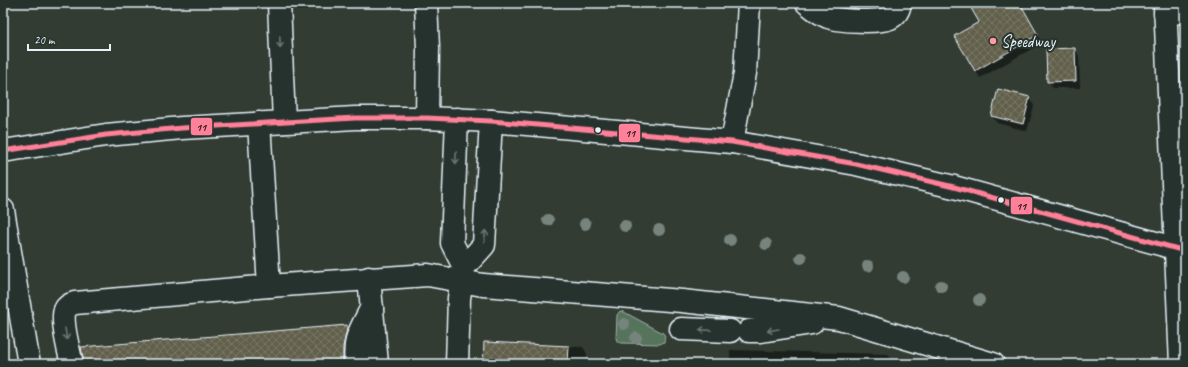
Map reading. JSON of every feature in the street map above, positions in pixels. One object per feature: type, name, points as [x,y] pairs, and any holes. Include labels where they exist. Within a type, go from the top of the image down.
[{"type":"main road","points":[[279,3],[284,122]]},
{"type":"main road","points":[[426,3],[428,48],[427,118]]},
{"type":"main road","points":[[732,142],[745,73],[749,3]]},
{"type":"main road","points":[[807,3],[826,16],[841,20],[884,20],[897,13],[900,3]]},
{"type":"main road","points":[[1172,9],[1172,174],[1181,250],[1181,364]]},
{"type":"main road","points":[[3,151],[106,135],[259,123],[355,118],[427,118],[491,121],[732,142],[856,164],[954,187],[1181,250]]},
{"type":"main road","points":[[457,119],[452,243],[463,274]]},
{"type":"main road","points":[[456,364],[458,298],[463,274],[484,245],[491,121]]},
{"type":"main road","points":[[259,123],[269,286]]},
{"type":"main road","points":[[3,210],[30,364]]},
{"type":"main road","points":[[72,364],[66,337],[64,315],[65,309],[68,306],[84,301],[369,278],[463,274],[483,285],[682,301],[839,318],[993,364]]},
{"type":"main road","points":[[369,278],[377,364]]},
{"type":"main road","points":[[356,364],[355,351],[357,336],[372,307]]},
{"type":"main road","points":[[681,329],[761,332],[839,318]]},
{"type":"green space","points":[[620,311],[663,333],[665,336],[664,342],[660,344],[621,343],[617,341],[617,315]]},
{"type":"building","name":"Speedway","points":[[968,3],[1020,3],[1038,35],[975,71],[954,36],[979,22]]},
{"type":"building","points":[[1075,48],[1076,81],[1047,82],[1046,49]]},
{"type":"building","points":[[998,89],[1030,97],[1023,124],[991,116]]},
{"type":"building","points":[[347,325],[343,347],[343,364],[84,364],[81,347]]},
{"type":"building","points":[[484,342],[569,346],[568,364],[483,364]]},
{"type":"transit line","name":"11","points":[[3,151],[106,135],[182,128],[355,118],[427,118],[491,121],[732,142],[856,164],[954,187],[1185,251]]},
{"type":"place","name":"Speedway","points":[[993,41]]}]
